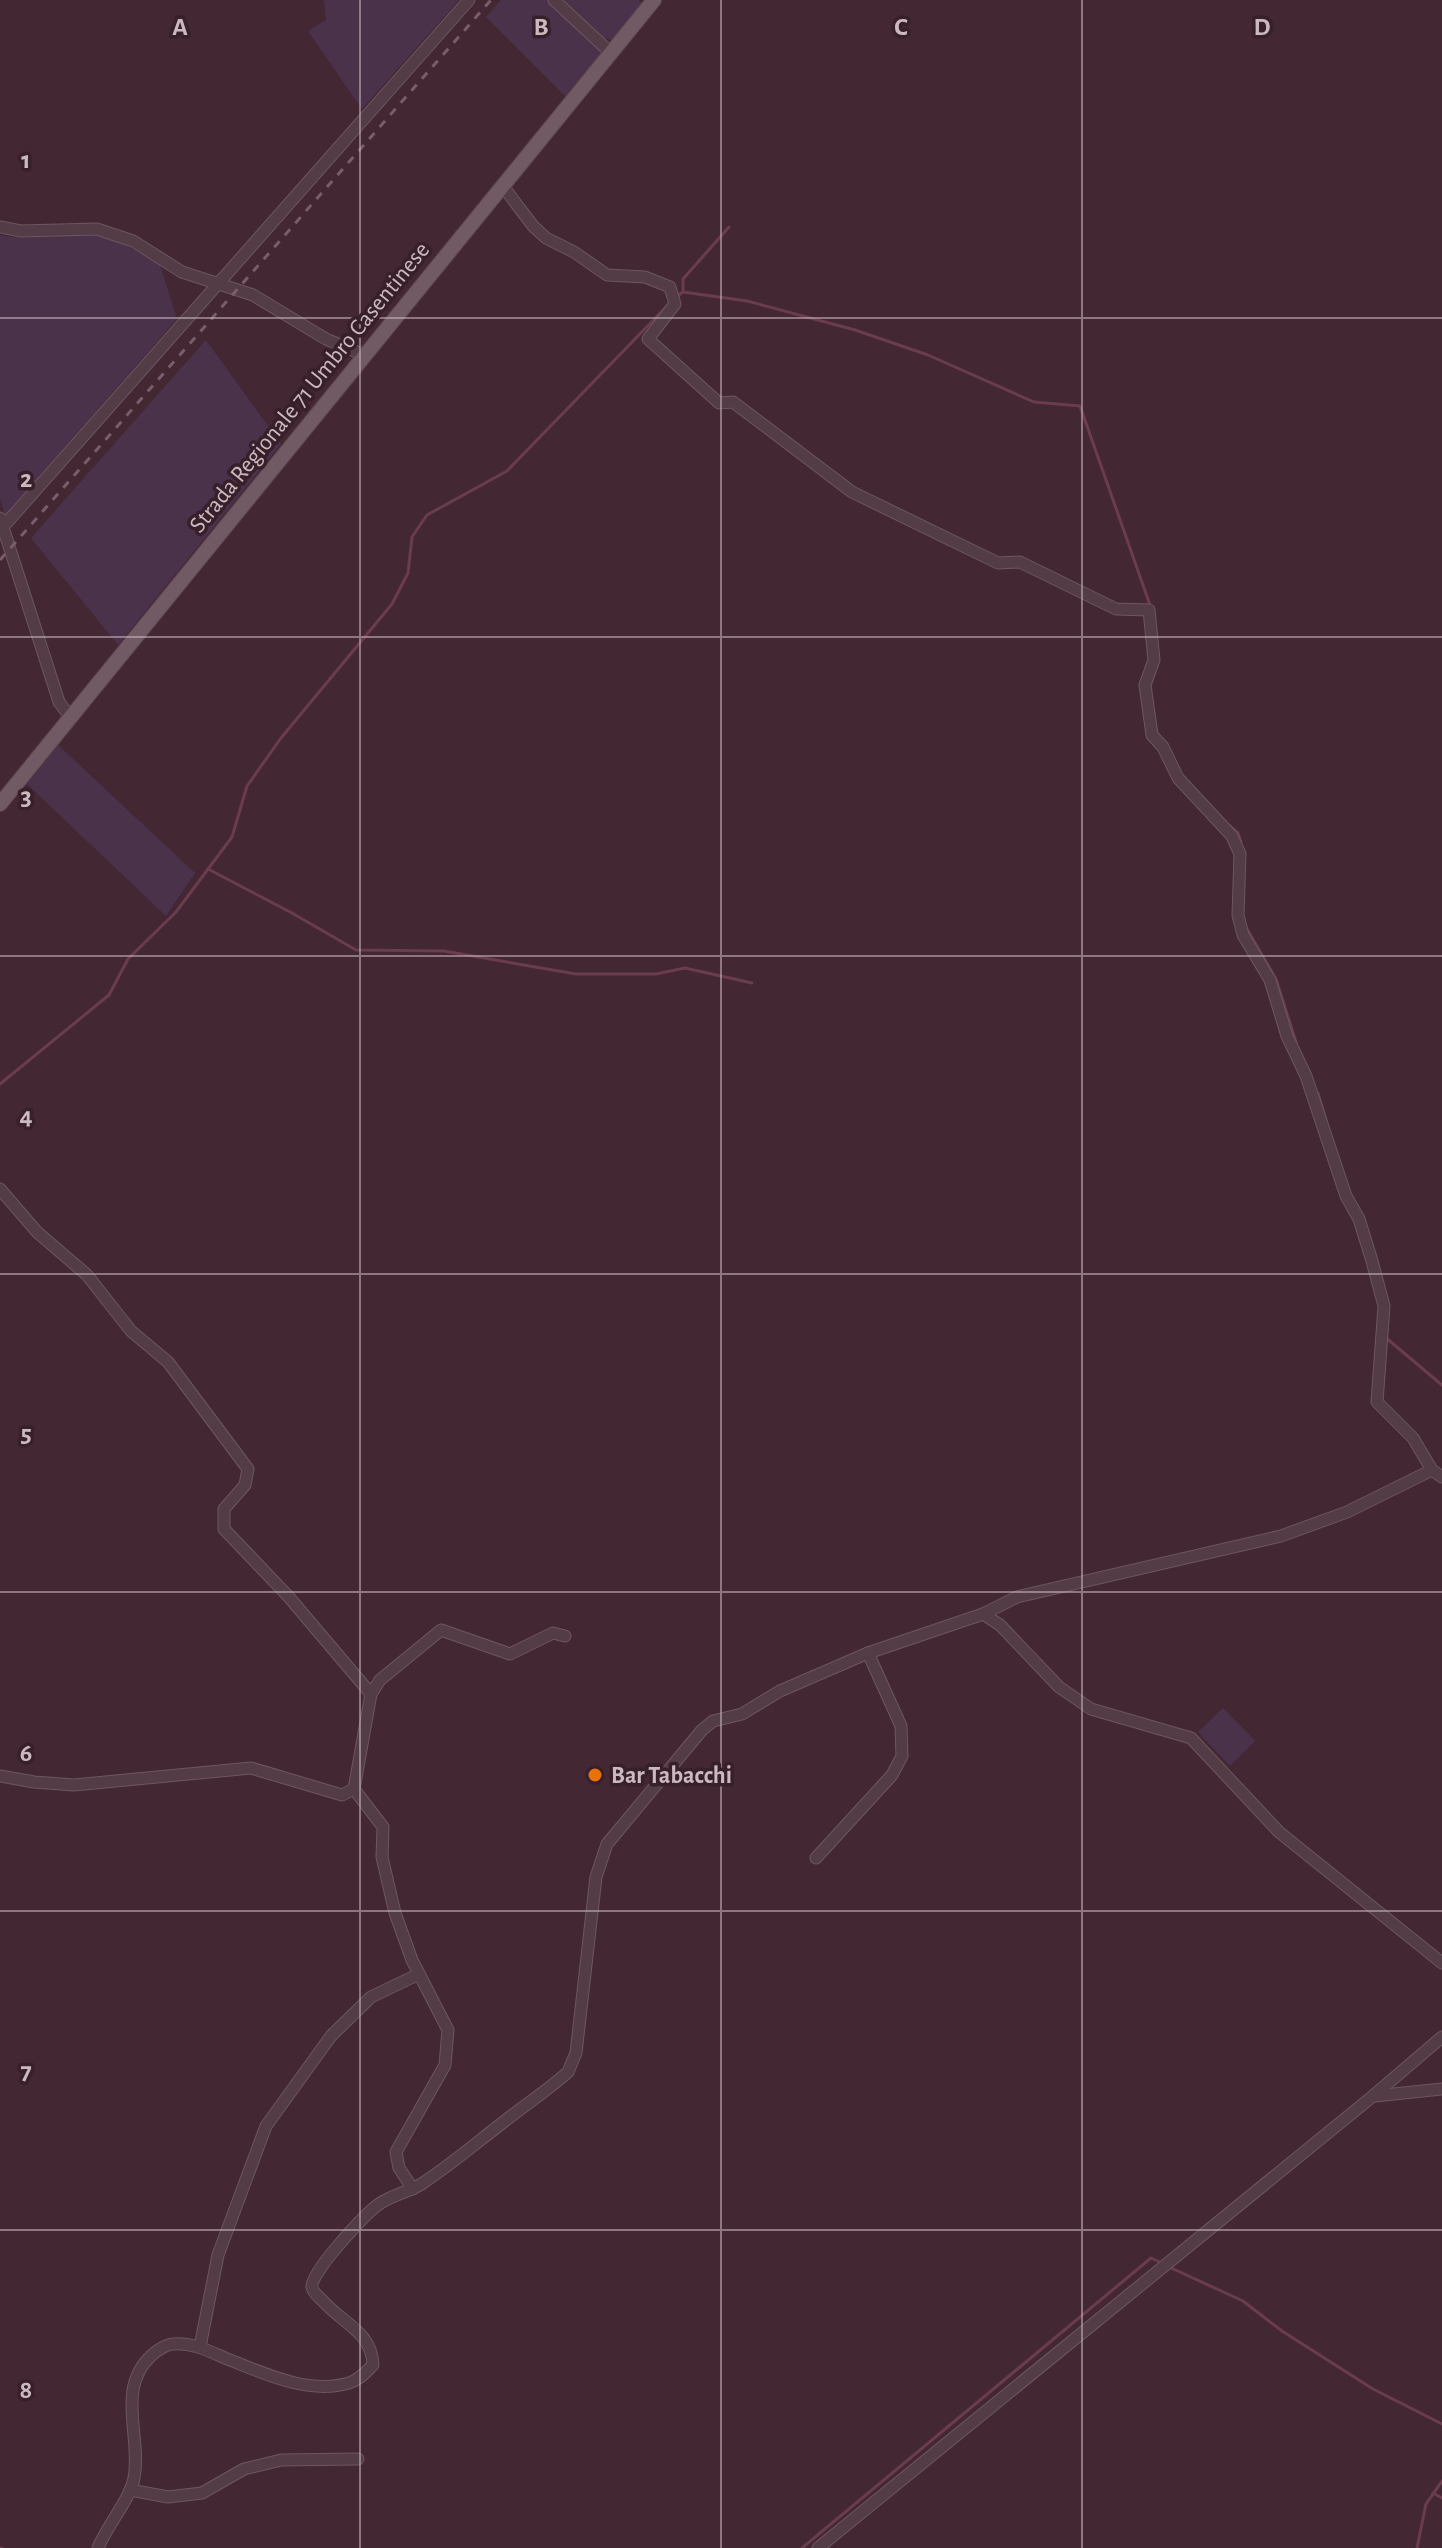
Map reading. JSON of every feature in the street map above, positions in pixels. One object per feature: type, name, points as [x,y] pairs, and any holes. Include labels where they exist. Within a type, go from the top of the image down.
[{"type":"main road","name":"Strada Regionale 71 Umbro Casentinese","points":[[0,804],[654,0]]},
{"type":"street","points":[[70,717],[59,702],[1,522],[218,284],[469,0]]},
{"type":"street","points":[[554,0],[611,53]]},
{"type":"street","points":[[98,2548],[134,2477],[136,2447],[130,2395],[136,2375],[151,2356],[170,2343],[200,2347],[264,2374],[308,2386],[349,2383],[360,2378],[373,2365],[373,2351],[362,2334],[334,2314],[313,2291],[311,2284],[316,2272],[352,2228],[377,2205],[413,2189],[453,2163],[568,2072],[576,2053],[596,1877],[607,1844],[691,1741],[713,1721],[742,1714],[780,1691],[868,1653],[983,1614],[1017,1597],[1281,1536],[1347,1512],[1437,1473],[1413,1438],[1377,1402],[1384,1306],[1359,1219],[1346,1196],[1306,1076],[1287,1036],[1270,980],[1243,935],[1238,915],[1240,854],[1232,836],[1178,778],[1163,747],[1152,735],[1145,685],[1154,660],[1149,610],[1116,609],[1020,562],[998,563],[852,492],[733,402],[719,403],[648,339],[675,304],[670,287],[645,277],[607,275],[574,252],[546,238],[502,185]]},
{"type":"street","points":[[0,227],[21,231],[97,229],[133,241],[182,272],[253,295],[326,339],[364,355]]},
{"type":"street","points":[[0,1189],[37,1232],[87,1275],[131,1331],[168,1362],[248,1469],[245,1485],[224,1509],[224,1529],[288,1596],[371,1694]]},
{"type":"street","points":[[983,1614],[1000,1625],[1059,1687],[1091,1709],[1191,1738],[1279,1832],[1442,1963]]},
{"type":"street","points":[[413,2189],[399,2168],[396,2152],[445,2065],[448,2030],[412,1960],[395,1913],[382,1857],[383,1827],[354,1789],[371,1694],[380,1680],[441,1630],[510,1654],[553,1633],[565,1636]]},
{"type":"street","points":[[816,1858],[892,1775],[902,1756],[901,1726],[868,1653]]},
{"type":"street","points":[[0,1776],[74,1785],[251,1768],[342,1795],[354,1789]]},
{"type":"street","points":[[200,2347],[218,2255],[266,2126],[331,2036],[371,1997],[419,1974]]},
{"type":"street","points":[[818,2548],[1442,2037]]},
{"type":"street","points":[[1373,2096],[1442,2089]]},
{"type":"street","points":[[130,2490],[168,2497],[202,2493],[244,2469],[281,2460],[358,2459]]},
{"type":"shaded area","points":[[324,0],[459,0],[362,109],[308,31],[326,20]]},
{"type":"shaded area","points":[[501,0],[548,0],[603,52],[565,96],[486,17]]},
{"type":"shaded area","points":[[563,0],[638,0],[642,3],[612,40],[603,38]]},
{"type":"shaded area","points":[[0,235],[84,235],[121,244],[160,265],[177,319],[5,515],[0,499]]},
{"type":"shaded area","points":[[206,340],[281,444],[118,645],[31,538]]},
{"type":"shaded area","points":[[58,745],[195,873],[166,916],[27,784]]},
{"type":"shaded area","points":[[1223,1708],[1255,1741],[1230,1766],[1198,1732]]},
{"type":"waterway","points":[[683,292],[683,279],[729,227]]},
{"type":"waterway","points":[[676,297],[683,292],[747,301],[855,330],[928,355],[1034,402],[1080,406],[1150,605]]},
{"type":"waterway","points":[[0,1084],[109,995],[128,959],[176,912],[232,837],[247,786],[281,738],[392,604],[408,573],[412,537],[427,515],[507,471],[668,305]]},
{"type":"waterway","points":[[1230,826],[1238,833],[1241,842]]},
{"type":"waterway","points":[[208,869],[356,950],[444,951],[576,974],[656,974],[685,968],[752,983]]},
{"type":"waterway","points":[[1247,929],[1276,979],[1296,1042]]},
{"type":"waterway","points":[[1318,1093],[1326,1120]]},
{"type":"waterway","points":[[1385,1337],[1442,1385]]},
{"type":"waterway","points":[[802,2548],[1151,2258],[1162,2263]]},
{"type":"waterway","points":[[1169,2267],[1243,2301],[1282,2331],[1373,2389],[1442,2424]]},
{"type":"waterway","points":[[1417,2548],[1426,2504],[1442,2481]]},
{"type":"waterway","points":[[1433,2493],[1442,2498]]},
{"type":"railway","points":[[0,560],[491,0]]},
{"type":"place","name":"Bar Tabacchi","points":[[595,1775]]}]
